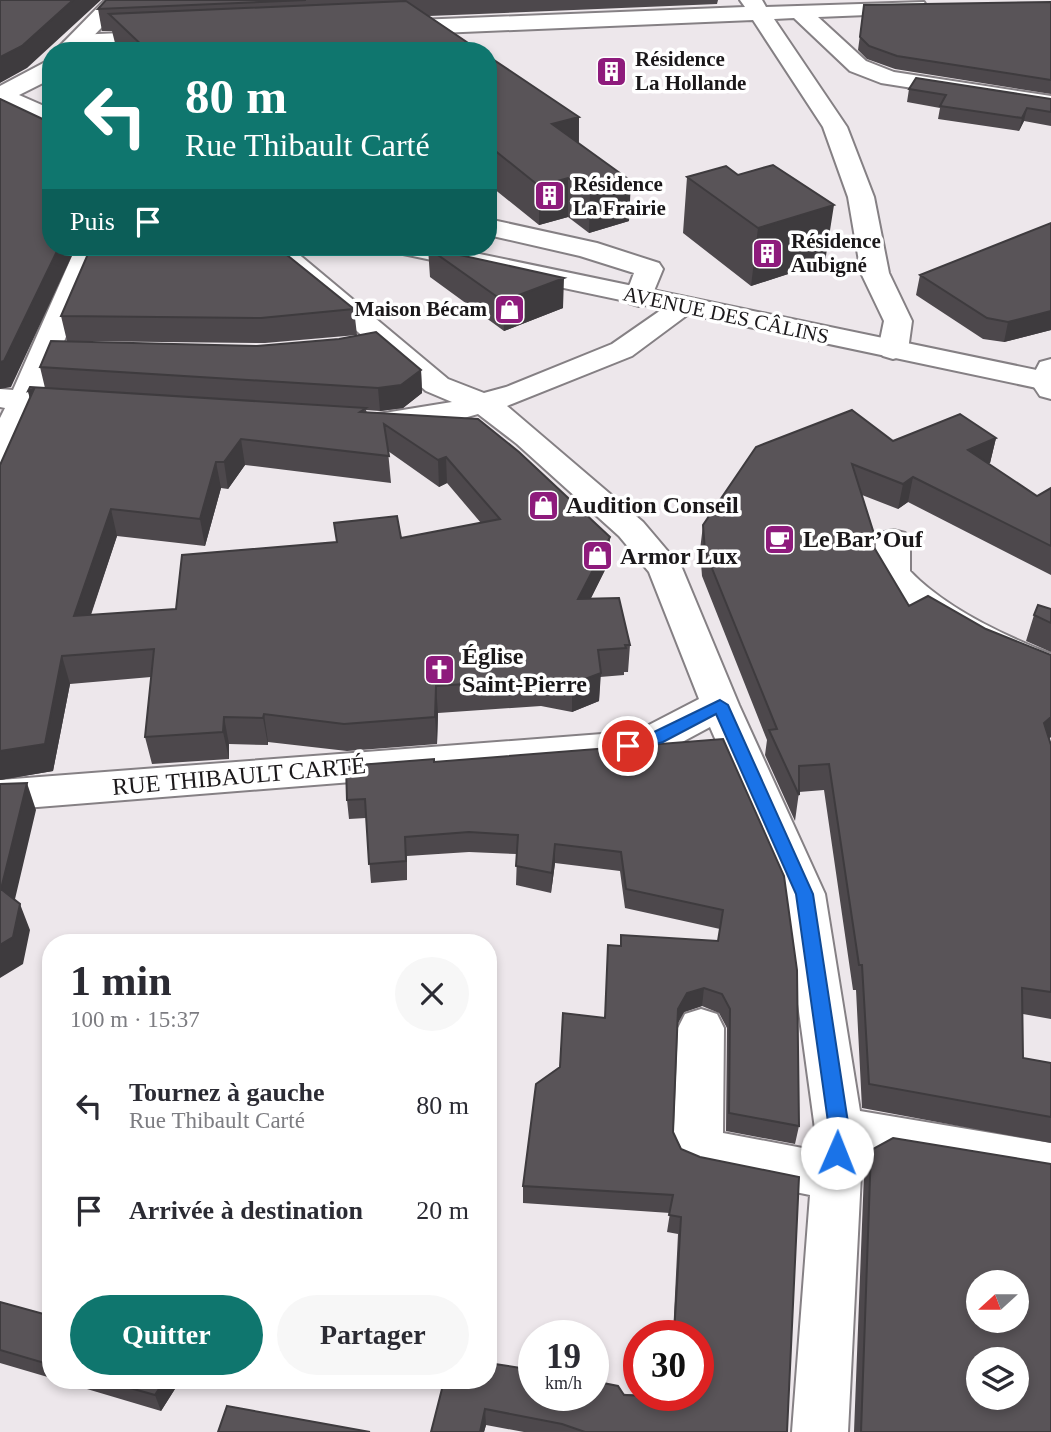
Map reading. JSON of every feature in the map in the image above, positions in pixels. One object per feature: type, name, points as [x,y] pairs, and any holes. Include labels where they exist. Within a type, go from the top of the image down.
[{"type":"street","points":[[75,42],[117,0]]},
{"type":"street","points":[[755,5],[835,127],[860,197],[875,273],[898,321],[893,350]]},
{"type":"street","points":[[376,29],[755,5],[798,10],[935,7]]},
{"type":"street","points":[[798,10],[858,66],[889,78],[1051,103]]},
{"type":"street","points":[[123,42],[189,37]]},
{"type":"street","points":[[0,94],[42,74]]},
{"type":"street","points":[[0,94],[42,114]]},
{"type":"street","points":[[497,231],[587,249],[649,269],[639,297]]},
{"type":"street","points":[[0,454],[12,398],[58,352],[79,256]]},
{"type":"street","points":[[285,256],[437,386],[486,405],[528,436],[631,529],[659,559],[804,894],[839,1129],[820,1432]]},
{"type":"street","name":"AVENUE DES CÂLINS","points":[[450,256],[684,307],[1049,380]]},
{"type":"street","points":[[352,421],[380,423],[432,417],[486,405],[622,350],[684,307]]},
{"type":"street","points":[[355,350],[387,341]]},
{"type":"street","points":[[12,398],[117,405]]},
{"type":"street","points":[[893,541],[893,574],[915,598],[1010,652],[1051,668]]},
{"type":"street","name":"RUE THIBAULT CARTÉ","points":[[0,795],[628,746],[657,738],[720,705]]},
{"type":"street","points":[[701,1028],[698,1150],[835,1177]]},
{"type":"street","points":[[839,1129],[1051,1165]]},
{"type":"building","points":[[0,0],[73,0],[22,46],[0,57]]},
{"type":"building","points":[[106,0],[306,0],[98,9]]},
{"type":"building","points":[[406,1],[467,42],[139,42],[109,14]]},
{"type":"building","points":[[1051,2],[1051,80],[897,56],[869,46],[860,37],[864,5]]},
{"type":"building","points":[[497,62],[579,117],[552,124],[631,181],[590,193],[568,178],[539,186],[497,152]]},
{"type":"building","points":[[916,78],[1051,99],[1051,112],[1027,108],[1022,118],[940,106],[946,95],[909,89]]},
{"type":"building","points":[[0,99],[42,119],[42,256],[55,256],[4,361],[0,362]]},
{"type":"building","points":[[773,165],[834,205],[758,228],[687,177],[726,166],[738,175]]},
{"type":"building","points":[[1051,223],[1051,311],[1008,322],[987,318],[920,275]]},
{"type":"building","points":[[87,256],[288,256],[354,309],[261,318],[61,316]]},
{"type":"building","points":[[439,256],[464,256],[564,278],[503,301]]},
{"type":"building","points":[[376,332],[421,370],[401,385],[378,388],[40,367],[51,341],[257,346],[339,339]]},
{"type":"building","points":[[30,387],[366,408],[360,412],[478,419],[519,452],[610,537],[578,599],[619,598],[630,645],[625,645],[626,648],[598,650],[601,673],[572,684],[542,679],[436,686],[435,717],[344,724],[264,714],[263,718],[224,717],[223,732],[145,737],[154,649],[62,656],[45,744],[0,751],[0,465],[34,389],[28,391]],"holes":[[[384,424],[438,460],[446,457],[500,519],[401,538],[397,516],[334,523],[337,542],[182,555],[176,609],[74,616],[111,509],[200,519],[216,462],[224,462],[241,439],[389,456]]]},
{"type":"building","points":[[852,410],[893,441],[960,414],[996,438],[968,450],[1037,496],[1051,488],[1051,546],[913,477],[903,484],[852,464],[875,537],[872,544],[909,606],[928,596],[986,629],[1051,655],[1051,717],[1044,723],[1051,745],[1051,992],[1022,988],[1023,1058],[1051,1063],[1051,1117],[869,1084],[862,965],[859,965],[829,764],[799,766],[799,795],[769,730],[777,729],[705,551],[703,525],[756,447]]},
{"type":"building","points":[[1038,605],[1051,609],[1051,623],[1034,615]]},
{"type":"building","points":[[723,739],[784,876],[797,970],[799,1126],[729,1113],[730,1009],[722,994],[704,988],[687,993],[678,1009],[673,1132],[681,1149],[700,1157],[799,1177],[787,1432],[585,1432],[562,1424],[485,1409],[480,1432],[431,1432],[442,1389],[497,1389],[497,1364],[518,1368],[518,1411],[609,1411],[609,1384],[618,1386],[623,1394],[623,1411],[714,1411],[714,1320],[675,1320],[681,1217],[669,1215],[673,1195],[523,1186],[536,1084],[560,1067],[563,1013],[605,1018],[608,945],[621,946],[621,935],[718,941],[723,910],[626,889],[621,852],[555,844],[552,873],[516,866],[518,835],[469,832],[405,837],[406,861],[369,864],[365,799],[347,800],[346,766],[434,759],[434,762]]},
{"type":"building","points":[[27,783],[1,889],[20,904],[13,937],[0,945],[0,784]]},
{"type":"building","points":[[893,1138],[1051,1164],[1051,1432],[861,1432],[871,1150]]},
{"type":"building","points":[[0,1302],[42,1314],[42,1362],[0,1350]]},
{"type":"building","points":[[134,1389],[159,1389],[155,1395]]},
{"type":"building","points":[[227,1406],[370,1432],[218,1432]]},
{"type":"place","name":"Résidence La Hollande","points":[[612,71]]},
{"type":"place","name":"Résidence La Frairie","points":[[550,196]]},
{"type":"place","name":"Résidence Aubigné","points":[[768,253]]},
{"type":"place","name":"Maison Bécam","points":[[510,309]]},
{"type":"place","name":"Audition Conseil","points":[[543,505]]},
{"type":"place","name":"Le Bar’Ouf","points":[[780,539]]},
{"type":"place","name":"Armor Lux","points":[[597,556]]},
{"type":"place","name":"Église Saint-Pierre","points":[[439,670]]},
{"type":"route","points":[[628,746],[657,738],[720,705],[804,894],[839,1129],[837,1153]]}]
